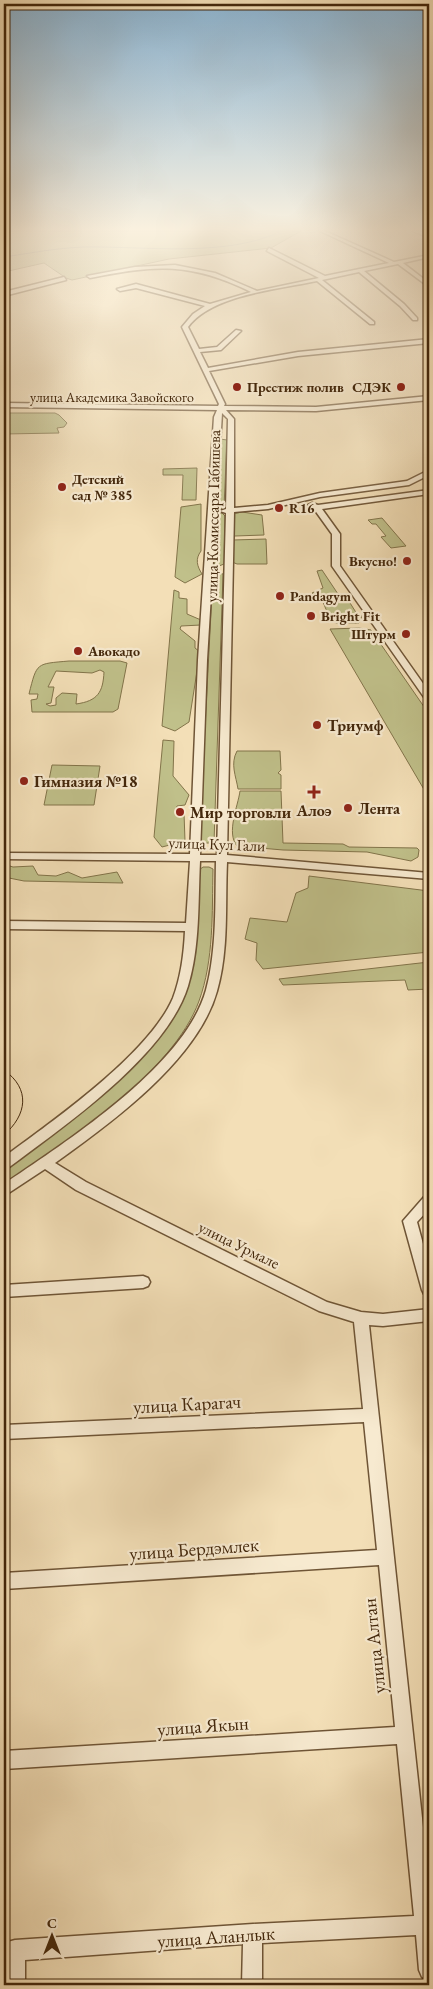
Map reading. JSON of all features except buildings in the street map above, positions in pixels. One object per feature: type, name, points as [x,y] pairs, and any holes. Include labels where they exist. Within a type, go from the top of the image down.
[{"type":"street","points":[[187,324],[185,328],[222,404],[221,408]]},
{"type":"street","points":[[197,351],[219,349],[238,331]]},
{"type":"street","points":[[206,370],[298,354],[429,341]]},
{"type":"street","name":"улица Академика Завойского","points":[[4,405],[198,410],[221,408],[316,409],[429,398]]},
{"type":"street","name":"улица Академика Завойского","points":[[4,410],[76,408]]},
{"type":"street","name":"улица Комиссара Габишева","points":[[4,1164],[45,1134],[106,1084],[156,1034],[171,1014],[180,995],[187,965],[191,927],[208,569],[217,417],[221,408],[231,419],[230,511],[222,858],[215,976],[210,999],[185,1040],[161,1068],[133,1095],[4,1191]]},
{"type":"street","points":[[216,437],[231,437]]},
{"type":"street","points":[[212,511],[268,507],[320,495],[409,483],[429,472]]},
{"type":"street","points":[[299,500],[317,507],[429,492]]},
{"type":"street","points":[[317,507],[336,534],[336,566],[429,698]]},
{"type":"street","points":[[208,569],[228,569]]},
{"type":"street","name":"улица Кул Гали","points":[[4,856],[222,858],[429,876]]},
{"type":"street","points":[[4,925],[191,927]]},
{"type":"street","name":"улица Урмале","points":[[44,1163],[81,1186],[315,1303],[361,1318],[383,1320],[429,1315]]},
{"type":"street","points":[[429,1201],[410,1221],[429,1290]]},
{"type":"street","points":[[4,1291],[143,1282]]},
{"type":"street","name":"улица Алтан","points":[[361,1318],[427,1925],[429,1970]]},
{"type":"street","name":"улица Карагач","points":[[4,1432],[371,1415]]},
{"type":"street","name":"улица Бердэмлек","points":[[4,1581],[386,1557]]},
{"type":"street","name":"улица Якын","points":[[4,1760],[405,1735]]},
{"type":"street","name":"улица Аланлык","points":[[10,1951],[253,1934],[427,1925]]},
{"type":"street","points":[[252,1985],[253,1934]]},
{"type":"street","points":[[10,1951],[15,1985]]},
{"type":"green space","points":[[4,413],[55,413],[67,423],[64,427],[57,428],[59,433],[4,434]]},
{"type":"green space","points":[[220,439],[227,440],[224,507],[220,509],[215,508]]},
{"type":"green space","points":[[197,468],[196,500],[182,500],[183,475],[163,475],[163,469]]},
{"type":"green space","points":[[201,504],[201,551],[197,562],[202,574],[185,583],[175,577],[181,507]]},
{"type":"green space","points":[[242,512],[262,515],[264,535],[235,536],[232,533],[232,514]]},
{"type":"green space","points":[[222,513],[225,516],[224,564],[219,566],[214,564],[215,515]]},
{"type":"green space","points":[[382,518],[406,546],[391,548],[381,537],[386,536],[376,524],[372,524],[368,520]]},
{"type":"green space","points":[[266,539],[267,564],[237,564],[232,562],[233,540]]},
{"type":"green space","points":[[322,570],[338,594],[345,595],[357,614],[362,616],[359,623],[336,623],[330,619],[323,602],[312,593],[323,588],[317,571]]},
{"type":"green space","points":[[215,572],[223,574],[214,843],[199,843],[213,574]]},
{"type":"green space","points":[[174,590],[179,592],[179,598],[187,599],[187,614],[201,620],[201,625],[181,626],[180,629],[195,641],[195,648],[200,652],[189,722],[175,731],[162,726]]},
{"type":"green space","points":[[359,628],[371,630],[429,714],[429,798],[330,629]]},
{"type":"green space","points":[[69,661],[120,661],[127,663],[118,709],[113,712],[32,712],[31,700],[37,699],[38,694],[29,694],[36,670],[44,664]],"holes":[[[100,670],[104,672],[101,690],[90,701],[76,704],[77,694],[62,693],[56,698],[56,705],[50,706],[46,704],[51,703],[54,687],[48,687],[56,671],[92,673]]]},
{"type":"green space","points":[[163,740],[174,741],[173,776],[189,795],[185,805],[177,806],[176,812],[184,813],[185,841],[162,847],[154,837]]},
{"type":"green space","points":[[237,751],[280,751],[281,770],[278,773],[281,775],[281,789],[238,789],[234,765]]},
{"type":"green space","points":[[52,765],[100,766],[94,805],[44,805]]},
{"type":"green space","points":[[240,791],[281,791],[283,843],[343,844],[349,847],[417,848],[419,850],[418,857],[411,861],[367,852],[283,850],[237,846],[234,841],[233,827]]},
{"type":"green space","points":[[4,864],[13,867],[33,866],[38,875],[56,876],[68,872],[82,878],[117,872],[123,883],[24,881],[4,877]]},
{"type":"green space","points":[[203,867],[213,869],[210,953],[199,1001],[186,1027],[166,1054],[115,1105],[56,1151],[4,1188],[4,1171],[100,1098],[125,1073],[179,1004],[199,870]]},
{"type":"green space","points":[[309,876],[429,891],[429,952],[263,969],[256,960],[257,943],[245,939],[250,918],[287,922],[296,893],[308,888]]},
{"type":"green space","points":[[429,962],[429,989],[408,990],[405,980],[283,985],[279,979]]},
{"type":"tram line","points":[[4,1070],[19,1085],[23,1102],[18,1119],[4,1135]]},
{"type":"place","name":"Престиж полив","points":[[237,387]]},
{"type":"place","name":"СДЭК","points":[[401,387]]},
{"type":"place","name":"Детский сад № 385","points":[[62,487]]},
{"type":"place","name":"R16","points":[[279,508]]},
{"type":"place","name":"Вкусно!","points":[[407,561]]},
{"type":"place","name":"Pandagym","points":[[280,596]]},
{"type":"place","name":"Bright Fit","points":[[311,616]]},
{"type":"place","name":"Штурм","points":[[406,634]]},
{"type":"place","name":"Авокадо","points":[[78,651]]},
{"type":"place","name":"Триумф","points":[[317,725]]},
{"type":"place","name":"Гимназия №18","points":[[24,781]]},
{"type":"place","name":"Алоэ","points":[[314,792]]},
{"type":"place","name":"Лента","points":[[348,808]]},
{"type":"place","name":"Мир торговли","points":[[180,812]]}]
